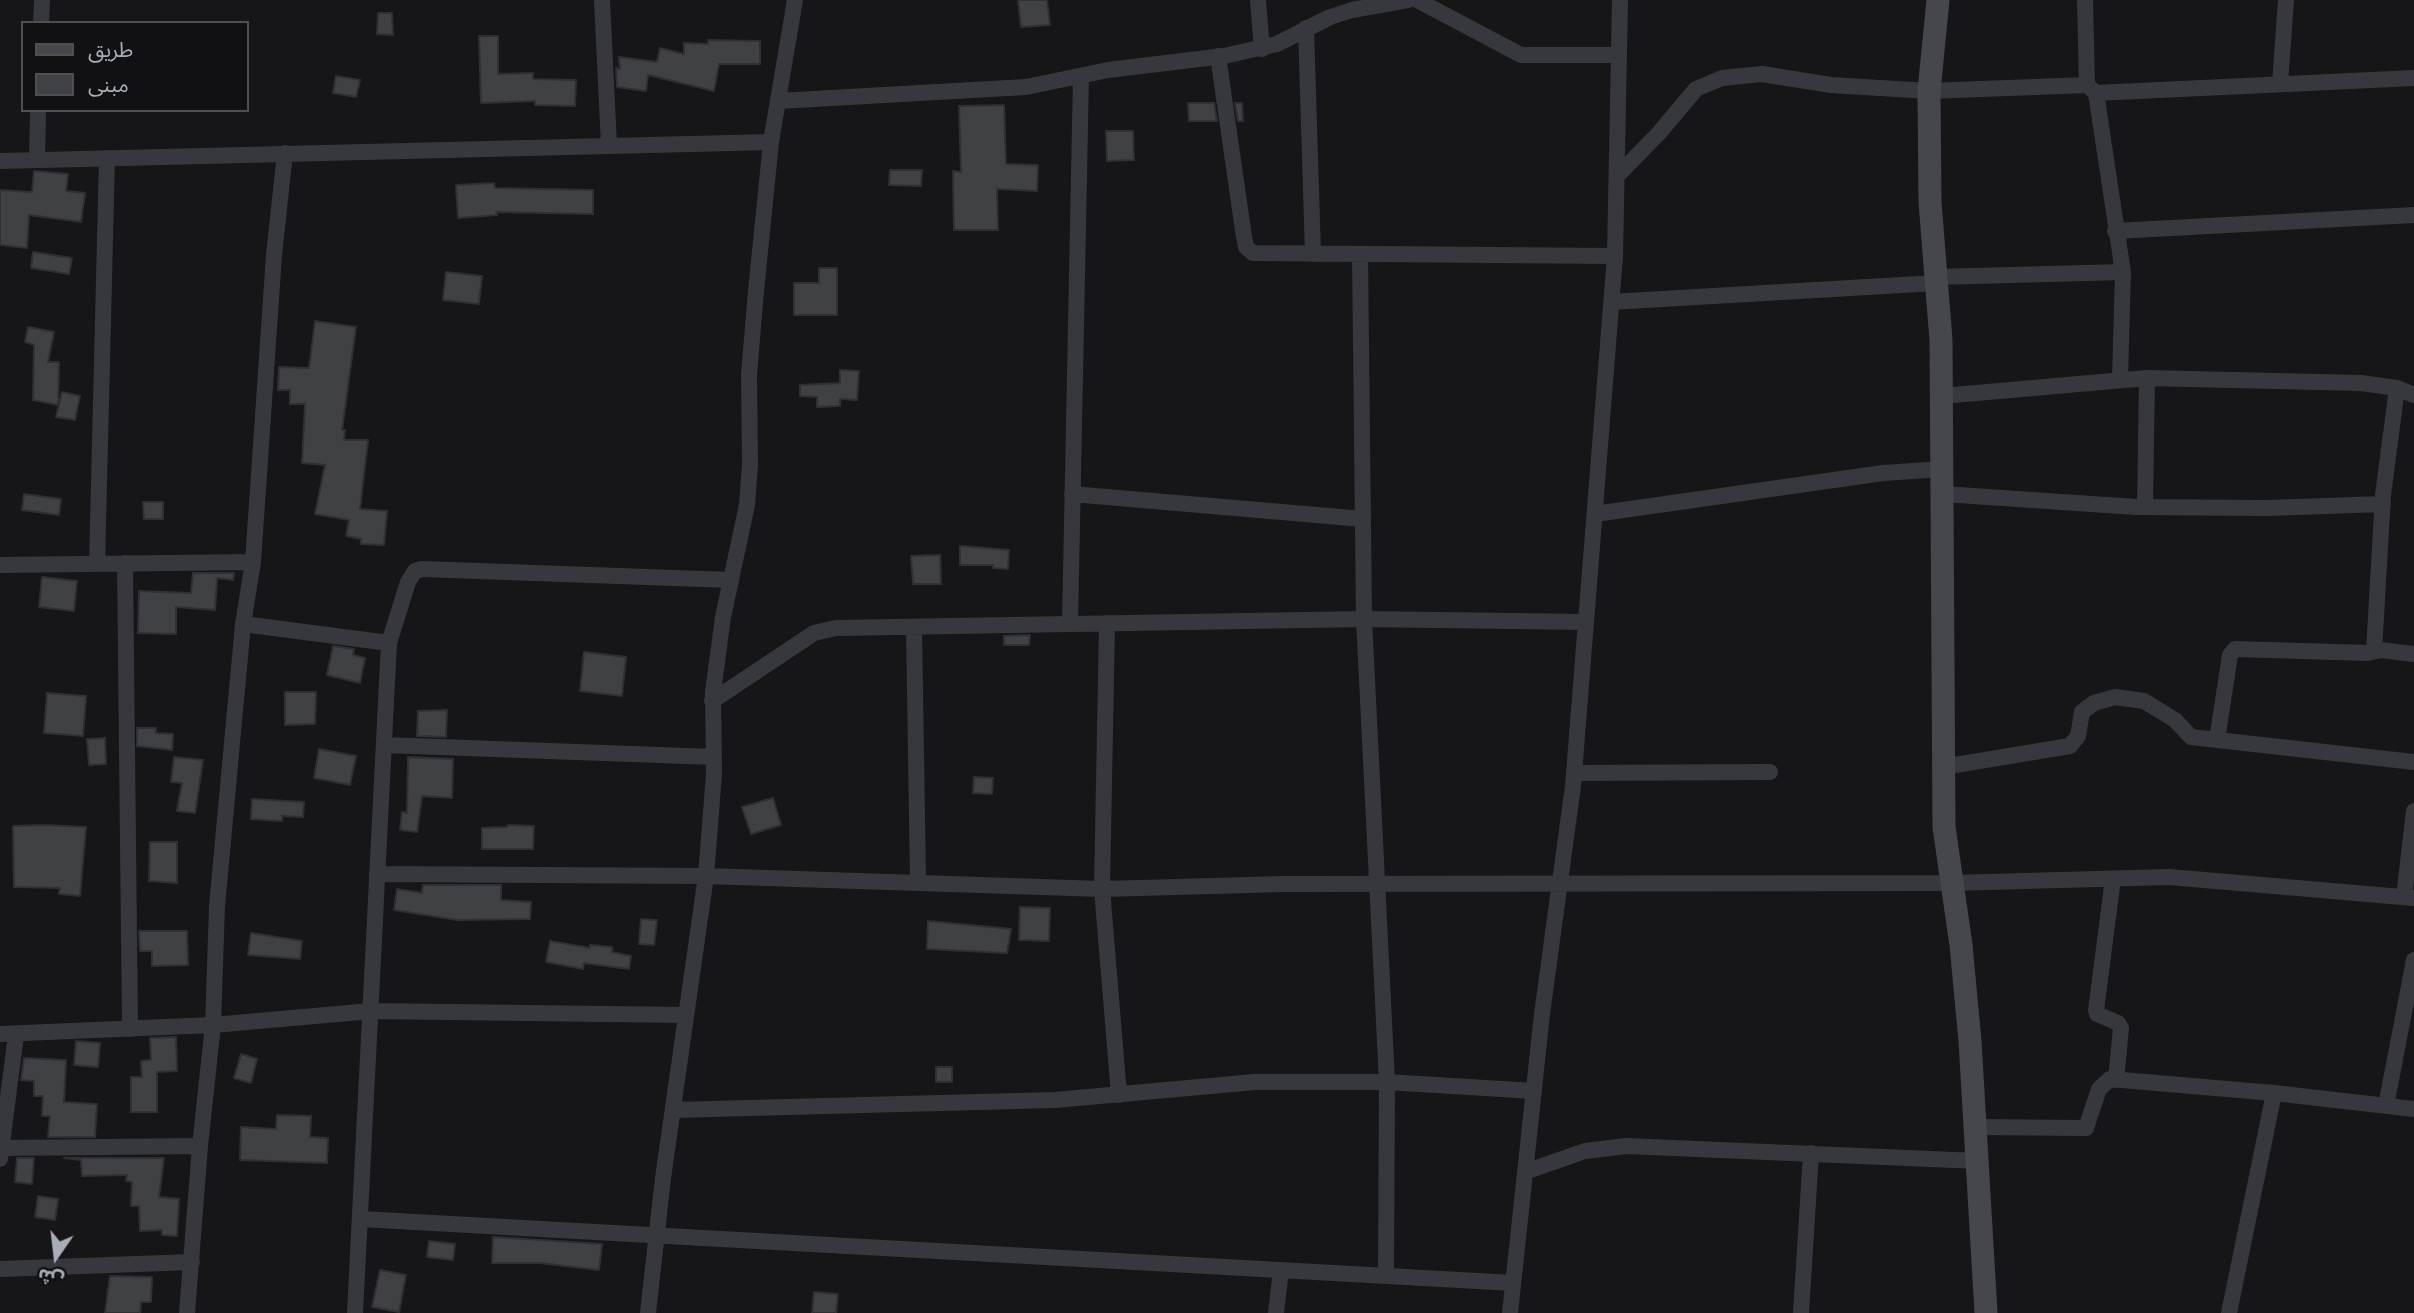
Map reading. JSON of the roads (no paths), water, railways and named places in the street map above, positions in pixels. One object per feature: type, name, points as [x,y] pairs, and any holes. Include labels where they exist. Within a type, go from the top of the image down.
[{"type":"street","points":[[41,21],[42,0]]},
{"type":"street","points":[[602,0],[609,145]]},
{"type":"street","points":[[648,1313],[705,876],[714,757],[712,701],[731,580],[748,497],[749,375],[771,142],[795,0]]},
{"type":"street","points":[[1258,0],[1262,49]]},
{"type":"street","points":[[1356,0],[1374,6]]},
{"type":"street","points":[[778,101],[1026,87],[1108,70],[1262,49],[1330,17],[1408,0]]},
{"type":"street","points":[[1417,0],[1521,55],[1619,55]]},
{"type":"street","points":[[1510,1313],[1534,1091],[1574,773],[1615,256],[1620,0]]},
{"type":"street","points":[[1938,0],[1929,91],[1930,202],[1942,396],[1944,827],[1961,945],[1977,1127],[1986,1313]]},
{"type":"street","points":[[2084,0],[2092,89],[2123,272],[2120,379]]},
{"type":"street","points":[[2280,84],[2286,0]]},
{"type":"street","points":[[1306,28],[1313,254]]},
{"type":"street","points":[[1218,56],[1246,247],[1252,253],[1615,256]]},
{"type":"street","points":[[1616,176],[1659,134],[1696,89],[1723,78],[1762,74],[1831,85],[1929,91],[2280,84],[2414,78]]},
{"type":"street","points":[[1070,624],[1081,76]]},
{"type":"street","points":[[37,160],[38,112]]},
{"type":"street","points":[[0,160],[771,142]]},
{"type":"street","points":[[187,1313],[213,1025],[217,906],[243,624],[253,562],[274,256],[285,153]]},
{"type":"street","points":[[97,564],[107,158]]},
{"type":"street","points":[[2115,231],[2414,215]]},
{"type":"street","points":[[1360,254],[1364,619],[1387,1082],[1387,1276]]},
{"type":"street","points":[[1611,302],[1936,280],[2123,272]]},
{"type":"street","points":[[1942,396],[2120,379],[2361,383],[2397,388],[2414,395]]},
{"type":"street","points":[[2145,507],[2147,379]]},
{"type":"street","points":[[2374,650],[2383,504],[2397,388]]},
{"type":"street","points":[[1595,514],[1882,473],[1943,469]]},
{"type":"street","points":[[1072,494],[1363,519]]},
{"type":"street","points":[[1943,494],[2145,507],[2267,508],[2383,504]]},
{"type":"street","points":[[0,565],[253,562]]},
{"type":"street","points":[[125,563],[130,1029]]},
{"type":"street","points":[[355,1313],[389,643],[408,582],[415,571],[422,569],[731,580]]},
{"type":"street","points":[[712,701],[814,633],[836,628],[1364,619],[1586,622]]},
{"type":"street","points":[[1107,623],[1102,889],[1119,1095]]},
{"type":"street","points":[[243,624],[389,643]]},
{"type":"street","points":[[914,627],[918,882]]},
{"type":"street","points":[[2217,740],[2230,655],[2235,649],[2368,653],[2374,650],[2414,654]]},
{"type":"street","points":[[1942,767],[2070,746],[2078,736],[2082,712],[2094,703],[2115,697],[2144,701],[2175,720],[2191,737],[2414,762]]},
{"type":"street","points":[[384,745],[714,757]]},
{"type":"street","points":[[1574,773],[1770,772]]},
{"type":"street","points":[[377,874],[705,876],[1102,889],[1379,885],[1560,886],[1659,882],[1952,883],[2169,877],[2409,897],[2414,811]]},
{"type":"street","points":[[2113,878],[2096,1010],[2097,1014],[2118,1023],[2121,1028],[2116,1080]]},
{"type":"street","points":[[2386,1106],[2414,960]]},
{"type":"street","points":[[200,1146],[1,1154],[8,1034],[213,1025],[371,1011],[686,1015]]},
{"type":"street","points":[[1977,1127],[2086,1128],[2103,1082],[2116,1080],[2274,1093],[2414,1109]]},
{"type":"street","points":[[673,1110],[1055,1100],[1255,1082],[1387,1082],[1534,1091]]},
{"type":"street","points":[[2229,1313],[2274,1093]]},
{"type":"street","points":[[1525,1172],[1586,1151],[1626,1146],[1978,1161]]},
{"type":"street","points":[[1801,1313],[1811,1153]]},
{"type":"street","points":[[361,1219],[1513,1283]]},
{"type":"street","points":[[0,1269],[192,1262]]},
{"type":"street","points":[[1276,1313],[1281,1270]]}]
